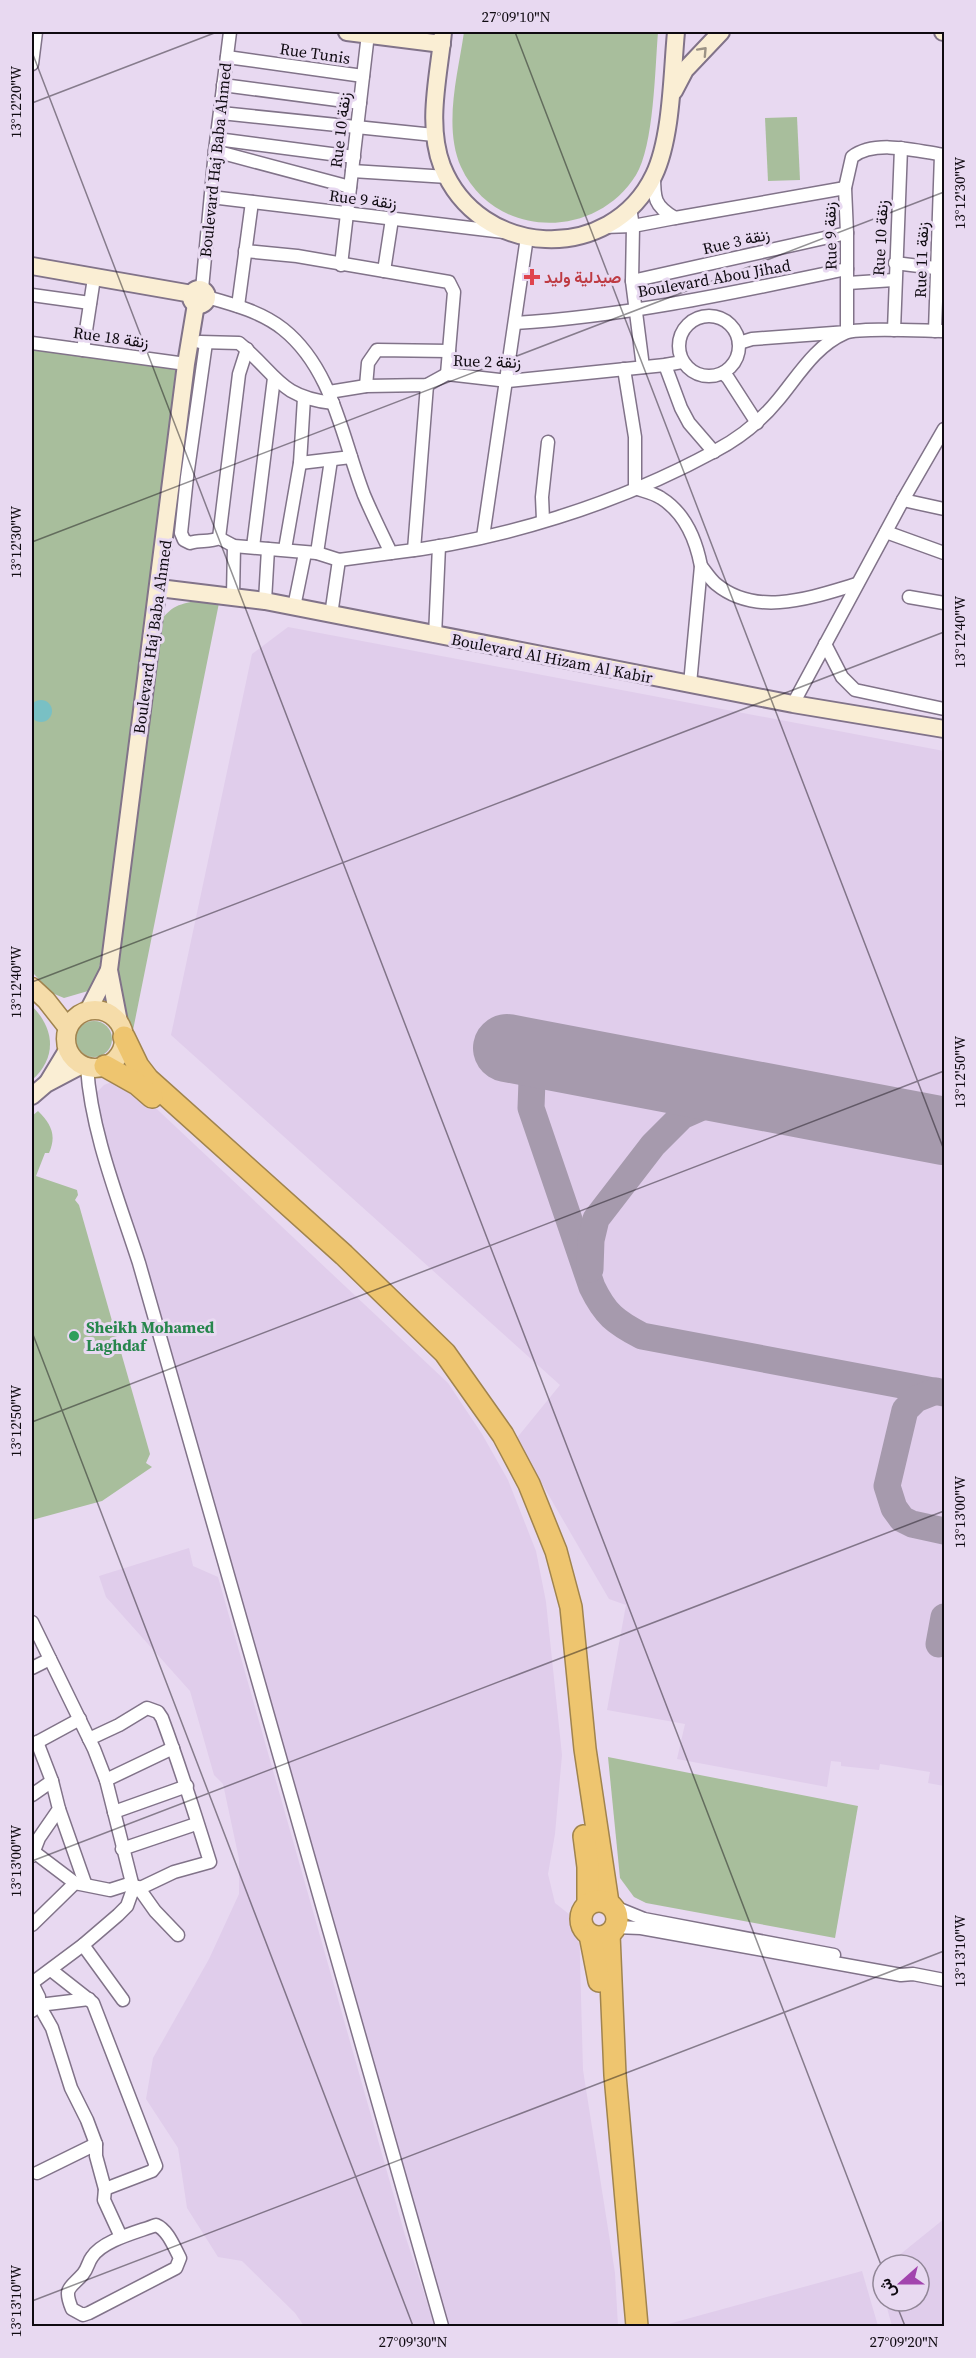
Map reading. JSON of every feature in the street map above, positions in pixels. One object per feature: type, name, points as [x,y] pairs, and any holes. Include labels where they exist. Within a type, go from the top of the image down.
[{"type":"highway","points":[[122,1030],[138,1066],[148,1079],[344,1255],[445,1353],[503,1435],[529,1484],[556,1551],[571,1606],[609,1961],[615,2076],[637,2326]]},
{"type":"highway","points":[[93,1067],[137,1084],[377,1304],[442,1367],[481,1420],[521,1497],[550,1570],[565,1661],[588,1867],[604,1918],[600,1986],[624,2326]]},
{"type":"main road","points":[[357,33],[443,38],[434,135],[442,166],[448,177],[463,200],[493,225],[523,236],[568,238],[603,227],[630,208],[645,191],[654,174],[661,157],[676,32]]},
{"type":"main road","points":[[668,109],[676,84],[685,70],[722,32]]},
{"type":"main road","points":[[32,266],[199,296]]},
{"type":"main road","name":"Boulevard Haj Baba Ahmed","points":[[109,970],[186,364],[198,342],[199,296]]},
{"type":"main road","name":"Boulevard Al Hizam Al Kabir","points":[[159,588],[233,596],[793,704],[945,729]]},
{"type":"main road","points":[[93,1067],[76,1061],[68,1049],[66,1039],[68,1028],[76,1016],[85,1012],[109,970]]},
{"type":"main road","points":[[46,1084],[120,1055],[122,1030],[109,970]]},
{"type":"main road","points":[[32,987],[46,1000],[68,1028]]},
{"type":"main road","points":[[46,1000],[85,1012],[105,1012],[122,1030]]},
{"type":"main road","points":[[32,1096],[46,1084],[68,1049]]},
{"type":"street","points":[[32,64],[36,32]]},
{"type":"street","name":"Boulevard Haj Baba Ahmed","points":[[199,296],[230,32]]},
{"type":"street","name":"Rue 10 زنقة","points":[[341,265],[363,76],[357,33]]},
{"type":"street","name":"Rue Tunis","points":[[227,57],[363,76]]},
{"type":"street","points":[[223,85],[360,103]]},
{"type":"street","points":[[221,113],[434,135]]},
{"type":"street","points":[[216,145],[354,156]]},
{"type":"street","points":[[216,145],[350,187]]},
{"type":"street","points":[[901,148],[943,155]]},
{"type":"street","name":"Rue 10 زنقة","points":[[894,330],[894,280],[901,148]]},
{"type":"street","name":"Rue 9 زنقة","points":[[847,332],[848,233],[845,188],[852,157],[867,150],[901,148]]},
{"type":"street","name":"Rue 11 زنقة","points":[[940,331],[943,155]]},
{"type":"street","points":[[352,171],[448,177]]},
{"type":"street","points":[[654,174],[656,203],[663,211],[675,218]]},
{"type":"street","points":[[603,227],[633,226],[845,188]]},
{"type":"street","name":"Rue 9 زنقة","points":[[211,197],[523,236]]},
{"type":"street","points":[[238,306],[252,202]]},
{"type":"street","points":[[630,208],[633,226],[632,281],[643,368]]},
{"type":"street","points":[[384,271],[392,219]]},
{"type":"street","name":"Rue 3 زنقة","points":[[632,281],[848,233]]},
{"type":"street","points":[[483,537],[508,381],[523,236]]},
{"type":"street","points":[[245,251],[297,256],[449,282],[454,292],[447,374]]},
{"type":"street","points":[[895,263],[941,268]]},
{"type":"street","name":"Boulevard Abou Jihad","points":[[515,323],[584,318],[636,308],[700,300],[847,269]]},
{"type":"street","points":[[83,350],[94,278]]},
{"type":"street","points":[[848,282],[894,280]]},
{"type":"street","points":[[32,295],[90,303]]},
{"type":"street","points":[[199,296],[238,306],[281,328],[296,341],[324,381],[364,495],[391,553]]},
{"type":"street","points":[[700,300],[704,316]]},
{"type":"street","points":[[704,316],[714,316],[731,325],[739,343],[735,360],[723,373],[705,376],[688,369],[682,362],[678,345],[689,323],[704,316]]},
{"type":"street","points":[[739,343],[752,339],[847,332],[940,331]]},
{"type":"street","points":[[219,538],[234,546],[285,549],[339,560],[439,546],[483,537],[543,520],[635,488],[714,452],[745,434],[818,351],[847,332]]},
{"type":"street","points":[[219,538],[190,543],[184,540],[181,533],[198,342],[239,343],[274,378],[304,398],[300,463],[285,549]]},
{"type":"street","name":"Rue 18 زنقة","points":[[32,343],[186,364]]},
{"type":"street","points":[[219,538],[239,374],[247,349]]},
{"type":"street","points":[[366,386],[368,363],[377,351],[449,351]]},
{"type":"street","name":"Rue 2 زنقة","points":[[304,398],[331,397],[366,386],[427,385],[447,374],[508,381],[682,362]]},
{"type":"street","points":[[665,365],[689,423],[714,452]]},
{"type":"street","points":[[624,369],[633,425],[635,488]]},
{"type":"street","points":[[723,373],[757,423]]},
{"type":"street","points":[[253,547],[274,378]]},
{"type":"street","points":[[414,550],[427,385]]},
{"type":"street","points":[[793,704],[885,532],[945,429]]},
{"type":"street","points":[[543,520],[542,497],[548,442]]},
{"type":"street","points":[[300,463],[351,458]]},
{"type":"street","points":[[294,607],[311,553],[331,459]]},
{"type":"street","points":[[635,488],[661,498],[674,509],[690,530],[698,549],[701,566],[690,684]]},
{"type":"street","points":[[903,500],[945,509]]},
{"type":"street","points":[[885,532],[945,554]]},
{"type":"street","points":[[233,596],[234,546]]},
{"type":"street","points":[[435,636],[439,546]]},
{"type":"street","points":[[265,602],[268,549]]},
{"type":"street","points":[[331,615],[339,560]]},
{"type":"street","points":[[701,566],[715,584],[732,594],[753,600],[780,603],[814,597],[857,584]]},
{"type":"street","points":[[909,597],[945,603]]},
{"type":"street","points":[[825,644],[842,677],[855,690],[945,709]]},
{"type":"street","points":[[93,1067],[89,1094],[316,1879],[442,2326]]},
{"type":"street","points":[[32,1622],[92,1744],[106,1780],[122,1849],[134,1887],[178,1935]]},
{"type":"street","points":[[32,1668],[50,1659]]},
{"type":"street","points":[[60,1809],[39,1838],[33,1854],[80,1883],[110,1890],[134,1887],[210,1862],[173,1748],[158,1712],[147,1708],[92,1744]]},
{"type":"street","points":[[80,1719],[34,1744],[52,1781],[80,1883]]},
{"type":"street","points":[[106,1780],[173,1748]]},
{"type":"street","points":[[32,1795],[52,1781]]},
{"type":"street","points":[[114,1812],[186,1786]]},
{"type":"street","points":[[122,1849],[196,1824]]},
{"type":"street","points":[[32,1924],[80,1883]]},
{"type":"street","points":[[35,2008],[39,1997],[32,1983],[83,1945],[127,1906],[134,1887]]},
{"type":"street","points":[[604,1918],[641,1928],[897,1966],[913,1974],[945,1980]]},
{"type":"street","points":[[604,1918],[644,1919],[804,1953]]},
{"type":"street","points":[[83,1945],[123,2000]]},
{"type":"street","points":[[51,1970],[93,2003],[156,2166],[152,2171],[105,2189]]},
{"type":"street","points":[[35,2008],[89,1999]]},
{"type":"street","points":[[35,2008],[52,2028],[71,2088],[87,2120],[96,2144],[96,2156],[105,2189],[104,2200],[122,2237]]},
{"type":"street","points":[[37,2173],[96,2144]]},
{"type":"street","points":[[159,2226],[168,2235],[180,2258],[179,2264],[176,2268],[89,2313],[76,2313],[67,2298],[71,2285],[87,2270],[93,2256],[122,2237],[159,2226]]},
{"type":"shaded area","points":[[464,32],[658,32],[653,106],[647,145],[636,175],[618,197],[596,212],[571,220],[546,223],[520,219],[496,208],[476,191],[461,167],[453,135],[452,117]]},
{"type":"shaded area","points":[[797,117],[800,180],[768,181],[765,118]]},
{"type":"shaded area","points":[[32,348],[176,366],[147,621],[105,941],[96,982],[88,991],[64,998],[52,993],[32,972]]},
{"type":"shaded area","points":[[202,600],[219,603],[130,1045],[114,979],[158,625],[176,606]]},
{"type":"shaded area","points":[[288,627],[944,751],[944,1786],[928,1783],[930,1772],[880,1764],[879,1770],[841,1766],[841,1762],[831,1761],[827,1787],[677,1759],[685,1724],[607,1710],[626,1605],[609,1599],[516,1439],[560,1385],[171,1035],[252,654]]},
{"type":"shaded area","points":[[41,700],[49,703],[52,711],[49,719],[41,722],[33,719],[30,711],[33,703]]},
{"type":"shaded area","points":[[32,1006],[45,1024],[50,1043],[46,1062],[32,1080]]},
{"type":"shaded area","points":[[94,1021],[107,1026],[112,1039],[107,1052],[94,1057],[81,1052],[76,1039],[81,1026]]},
{"type":"shaded area","points":[[114,1081],[127,1081],[448,1383],[482,1434],[508,1480],[536,1551],[546,1602],[562,1755],[555,1834],[548,1874],[555,1903],[579,1922],[583,2070],[615,2273],[618,2326],[449,2326],[95,1103],[96,1093],[104,1085]]},
{"type":"shaded area","name":"Sheikh Mohamed Laghdaf","points":[[38,1111],[49,1125],[52,1141],[49,1153],[45,1153],[36,1176],[77,1190],[78,1195],[75,1200],[79,1205],[150,1454],[146,1463],[152,1467],[102,1501],[32,1520],[32,1116]]},
{"type":"shaded area","points":[[189,1548],[193,1566],[218,1577],[405,2235],[435,2326],[304,2326],[295,2313],[242,2261],[218,2257],[187,2208],[178,2148],[146,2099],[153,2058],[209,1959],[239,1894],[239,1859],[223,1784],[214,1775],[190,1691],[106,1597],[99,1576]]},
{"type":"shaded area","points":[[608,1757],[858,1806],[835,1938],[646,1903],[634,1897],[620,1878]]},
{"type":"shaded area","points":[[944,2219],[944,2326],[892,2326],[888,2313],[931,2313],[931,2253],[902,2253]]},
{"type":"shaded area","points":[[862,2271],[871,2302],[871,2313],[874,2313],[878,2326],[661,2326]]},
{"type":"taxiway","points":[[533,1053],[531,1108],[592,1287],[606,1311],[618,1321],[642,1336],[944,1393]]},
{"type":"taxiway","points":[[590,1269],[591,1240],[596,1219],[653,1145],[682,1116],[728,1096],[762,1096]]},
{"type":"taxiway","points":[[936,1391],[916,1399],[905,1410],[887,1486],[894,1508],[902,1519],[912,1524],[944,1531]]},
{"type":"taxiway","points":[[939,1644],[944,1617]]},
{"type":"runway","points":[[507,1048],[944,1131]]},
{"type":"place","name":"صيدلية وليد","points":[[532,277]]},
{"type":"place","name":"Sheikh Mohamed Laghdaf","points":[[74,1336]]}]
